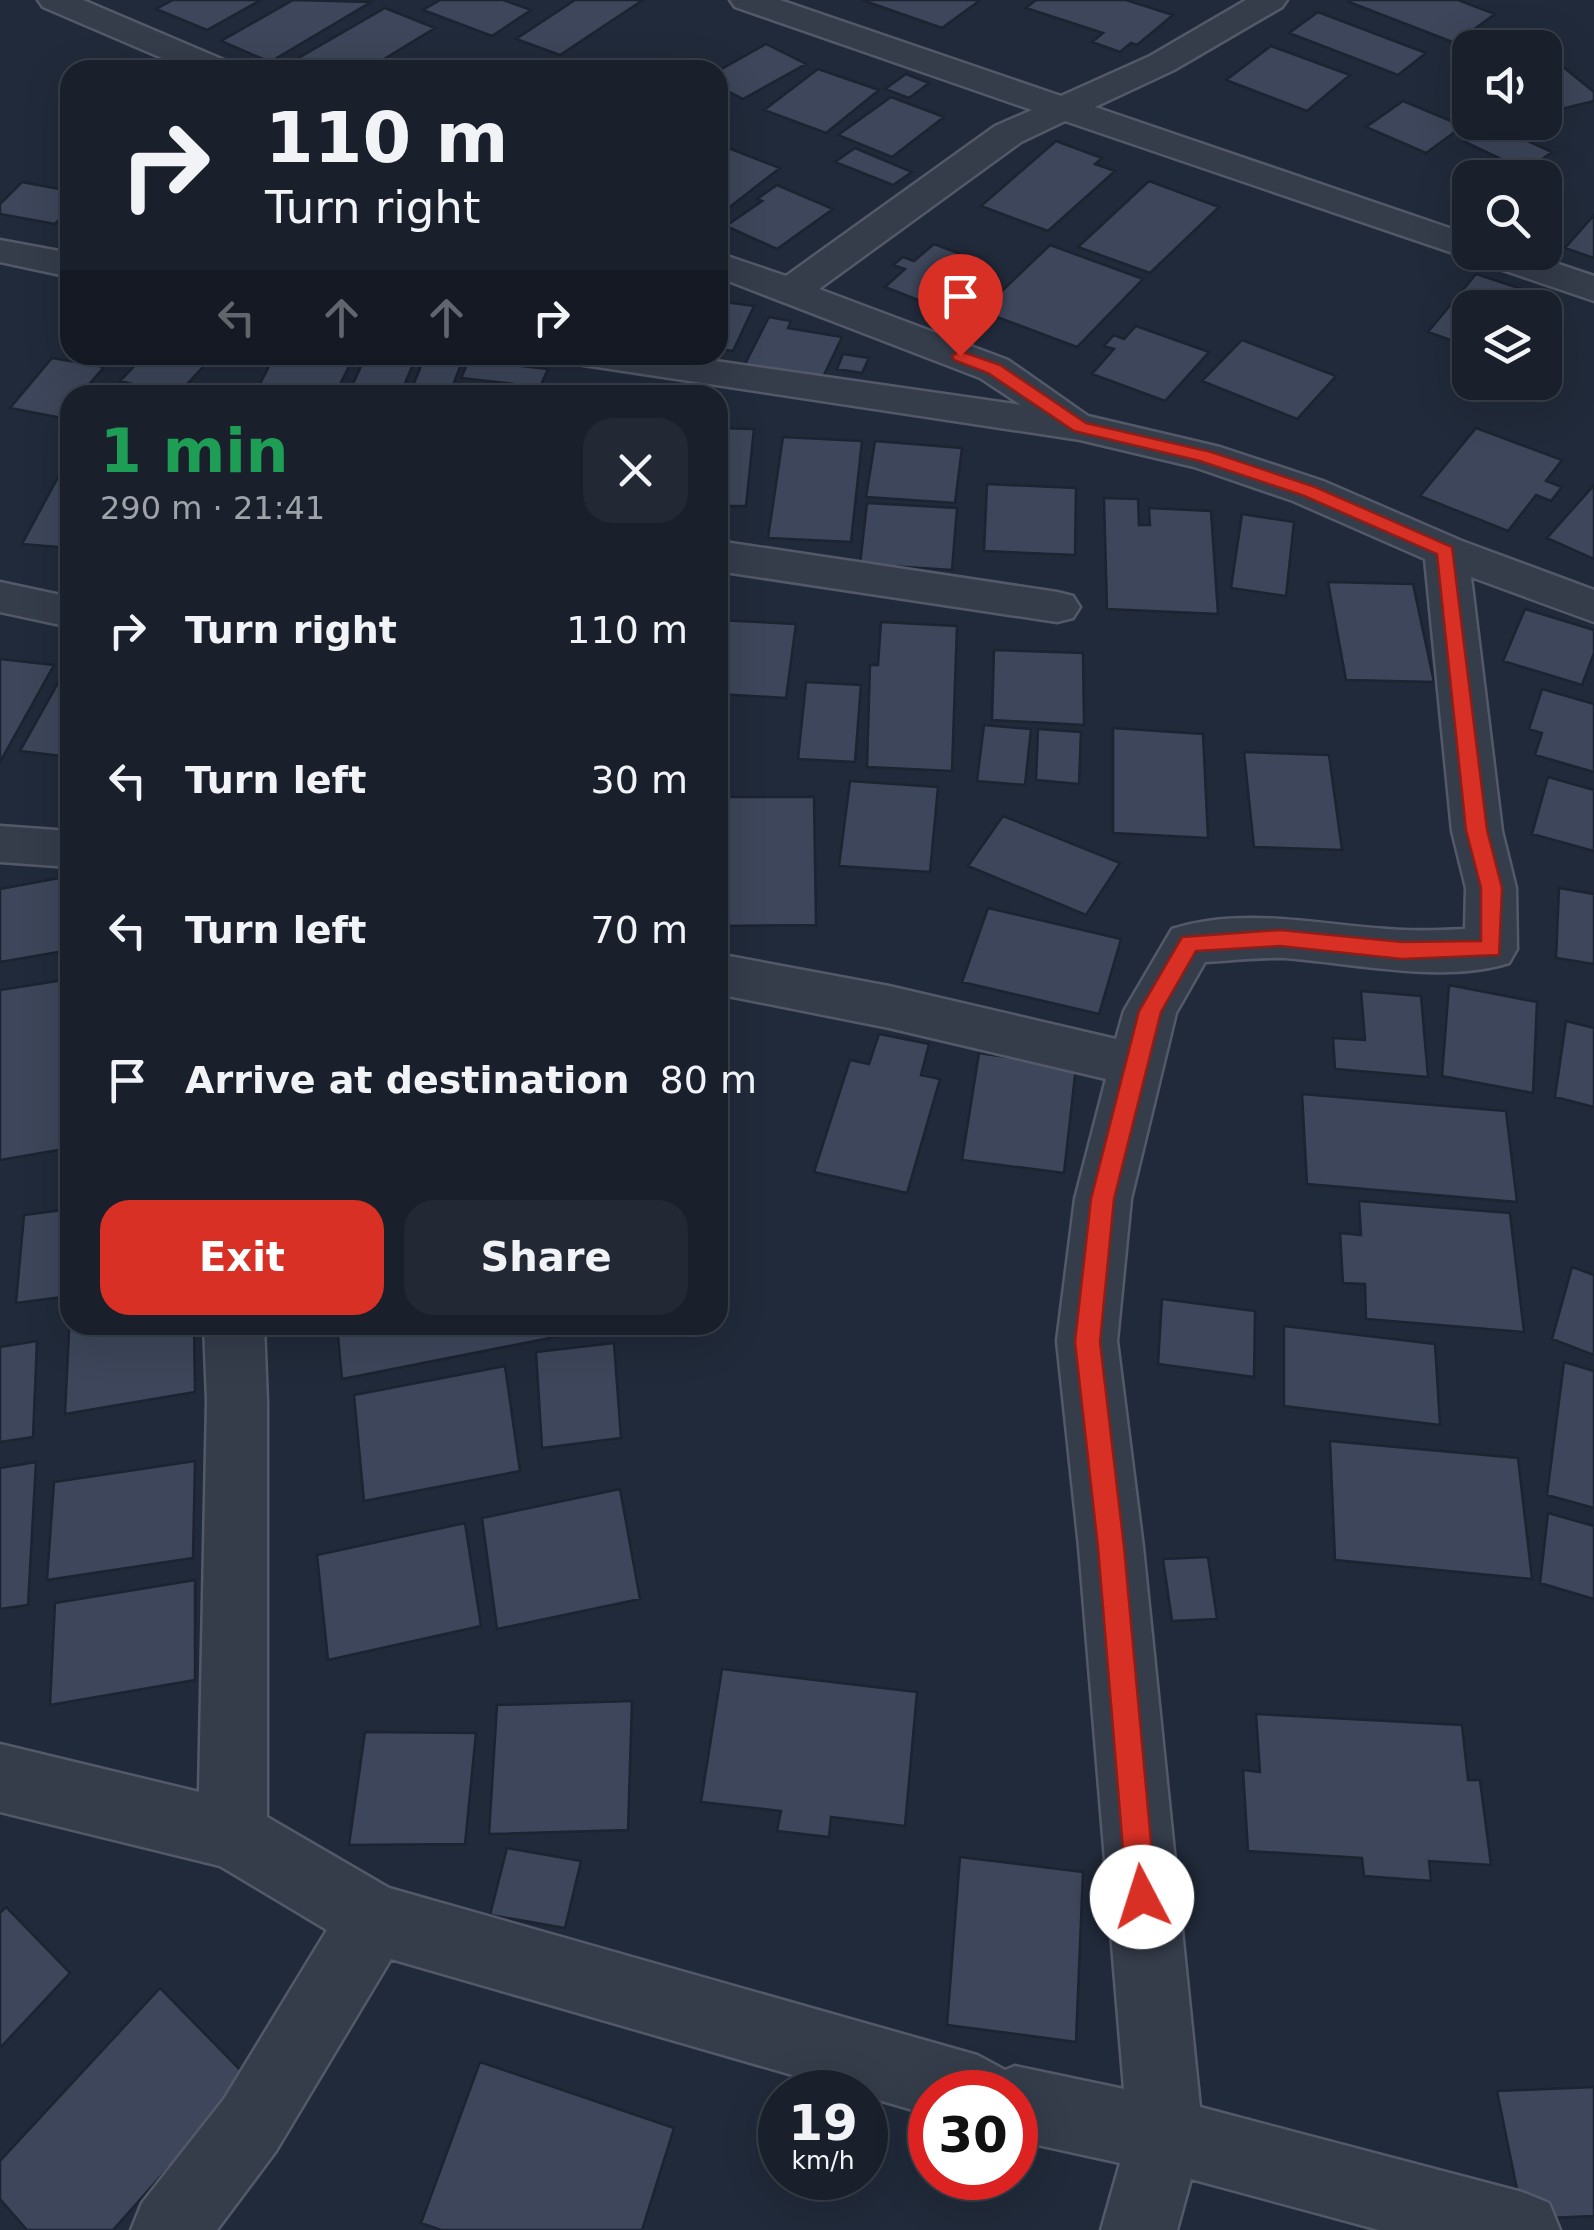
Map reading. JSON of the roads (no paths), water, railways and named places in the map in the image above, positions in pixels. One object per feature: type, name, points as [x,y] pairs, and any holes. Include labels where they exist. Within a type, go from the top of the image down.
[{"type":"street","points":[[55,0],[196,60]]},
{"type":"street","points":[[747,0],[1452,242]]},
{"type":"street","points":[[792,292],[1008,134],[1162,63],[1270,0]]},
{"type":"street","points":[[0,252],[60,264]]},
{"type":"street","points":[[728,268],[994,369],[1080,427]]},
{"type":"street","points":[[1538,270],[1594,289]]},
{"type":"street","points":[[659,365],[1080,427],[1205,456],[1308,491],[1446,551],[1594,608]]},
{"type":"street","points":[[1139,2230],[1165,2135],[1111,1547],[1087,1342],[1103,1199],[1150,1011],[1190,943],[1280,938],[1402,950],[1491,949],[1491,888],[1476,830],[1446,551]]},
{"type":"street","points":[[728,558],[1057,607]]},
{"type":"street","points":[[0,597],[60,610]]},
{"type":"street","points":[[0,844],[60,848]]},
{"type":"street","points":[[728,976],[889,1007],[1137,1066]]},
{"type":"street","points":[[233,1835],[234,1335]]},
{"type":"street","points":[[0,1778],[233,1835],[375,1919],[908,2072]]},
{"type":"street","points":[[168,2230],[250,2125],[375,1919]]},
{"type":"street","points":[[1038,2108],[1165,2135],[1522,2230]]}]
